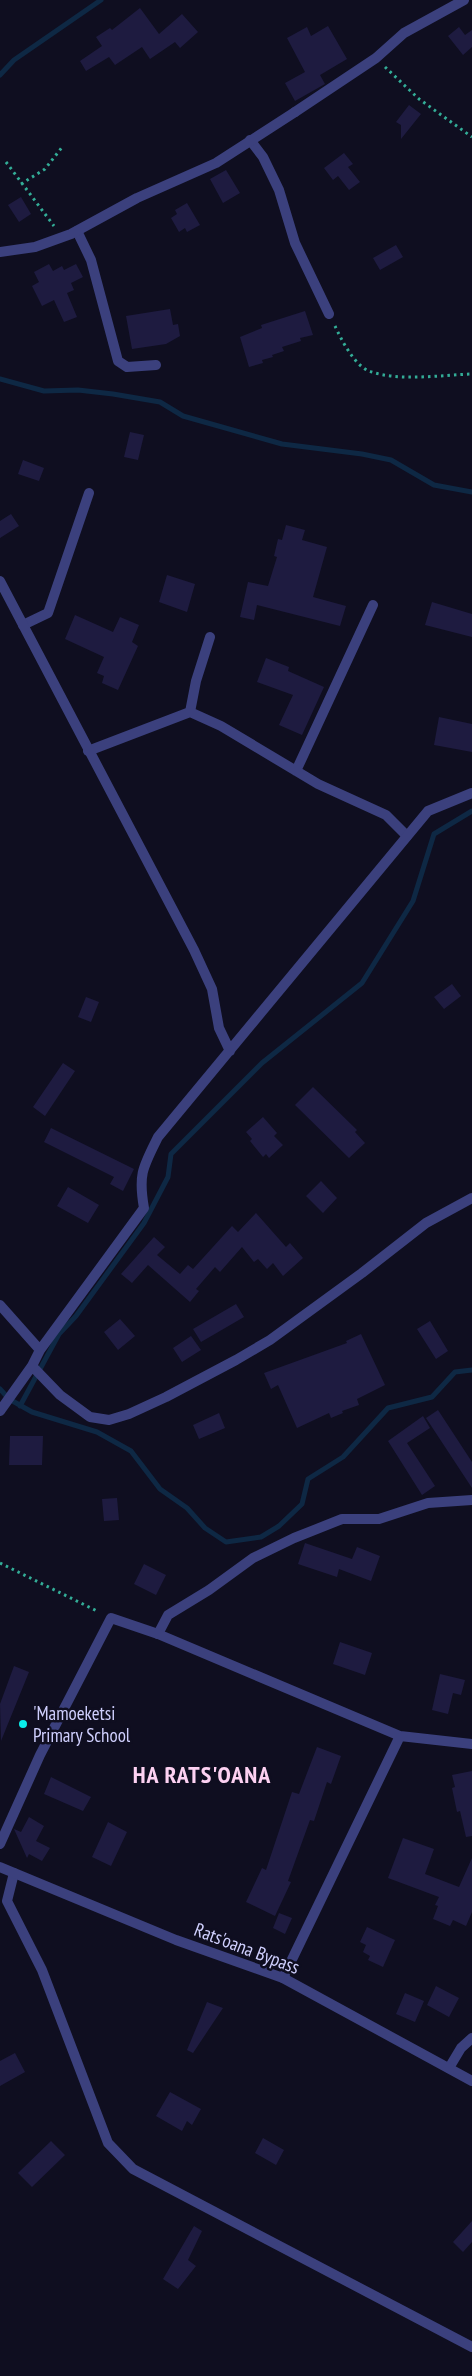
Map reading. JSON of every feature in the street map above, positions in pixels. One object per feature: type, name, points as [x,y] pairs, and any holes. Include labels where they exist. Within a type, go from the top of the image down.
[{"type":"street","points":[[0,252],[35,248],[77,231],[137,198],[216,163],[376,58],[404,32],[464,0]]},
{"type":"street","points":[[250,140],[263,157],[279,190],[295,243],[329,314]]},
{"type":"street","points":[[77,231],[91,260],[118,361],[127,367],[156,365]]},
{"type":"street","points":[[23,625],[48,613],[89,493]]},
{"type":"street","points":[[0,581],[194,950],[212,989],[219,1028],[230,1051]]},
{"type":"street","points":[[296,771],[373,605]]},
{"type":"street","points":[[190,712],[196,681],[210,637]]},
{"type":"street","points":[[88,751],[190,712],[221,726],[318,784],[386,815],[407,836]]},
{"type":"street","points":[[0,1411],[32,1366],[40,1350],[144,1208],[141,1188],[142,1170],[158,1137],[428,811],[472,793]]},
{"type":"street","points":[[32,1366],[60,1395],[90,1417],[109,1420],[128,1414],[166,1397],[270,1340],[426,1223],[472,1198]]},
{"type":"street","points":[[0,1305],[40,1350]]},
{"type":"street","points":[[158,1634],[168,1615],[209,1590],[253,1558],[294,1538],[342,1519],[379,1519],[428,1503],[472,1500]]},
{"type":"street","points":[[0,1844],[40,1755],[111,1618],[158,1634],[400,1736],[472,1744]]},
{"type":"street","points":[[283,1978],[400,1736]]},
{"type":"street","name":"Rats'oana Bypass","points":[[0,1866],[176,1940],[283,1978],[472,2081]]},
{"type":"street","points":[[14,1873],[7,1901],[42,1970],[108,2144],[133,2169],[472,2347]]},
{"type":"street","points":[[449,2068],[461,2048],[472,2038]]},
{"type":"path","points":[[376,58],[419,99],[472,137]]},
{"type":"path","points":[[22,184],[45,169],[63,146]]},
{"type":"path","points":[[6,162],[56,229],[60,238]]},
{"type":"path","points":[[329,314],[345,347],[367,370],[404,377],[472,374]]},
{"type":"path","points":[[0,1563],[111,1618]]},
{"type":"building","points":[[140,8],[159,34],[182,14],[198,32],[180,48],[175,42],[150,59],[142,47],[115,65],[109,57],[86,71],[80,61],[102,46],[96,37],[110,28],[112,30]]},
{"type":"building","points":[[328,26],[347,59],[320,75],[325,84],[295,101],[285,83],[305,72],[287,38],[307,27],[311,36]]},
{"type":"building","points":[[459,27],[465,35],[472,30],[472,47],[463,55],[448,36]]},
{"type":"building","points":[[409,105],[421,114],[401,139],[401,125],[396,122]]},
{"type":"building","points":[[344,153],[353,164],[348,167],[360,182],[349,190],[338,176],[333,180],[324,168]]},
{"type":"building","points":[[226,170],[240,193],[223,203],[210,179]]},
{"type":"building","points":[[21,197],[31,214],[19,222],[8,205]]},
{"type":"building","points":[[187,203],[200,225],[187,232],[185,228],[179,232],[171,218],[177,214],[175,210]]},
{"type":"building","points":[[396,245],[403,257],[380,270],[373,258]]},
{"type":"building","points":[[49,264],[53,271],[62,266],[64,270],[76,264],[83,277],[71,283],[74,290],[67,293],[77,317],[64,322],[54,300],[42,306],[32,286],[39,282],[34,272]]},
{"type":"building","points":[[170,309],[173,325],[178,324],[180,336],[166,344],[132,349],[126,316]]},
{"type":"building","points":[[305,311],[313,335],[300,338],[301,341],[282,347],[284,351],[262,360],[263,363],[249,367],[240,337],[262,328],[261,325]]},
{"type":"building","points":[[130,432],[144,435],[138,460],[124,457]]},
{"type":"building","points":[[23,460],[44,468],[39,481],[18,474]]},
{"type":"building","points":[[11,514],[19,526],[0,538],[0,521]]},
{"type":"building","points":[[286,525],[305,530],[302,540],[327,547],[313,597],[346,606],[340,626],[257,605],[254,620],[240,617],[248,582],[268,586],[277,557],[274,556],[278,539],[282,540]]},
{"type":"building","points":[[167,575],[195,584],[187,612],[159,602]]},
{"type":"building","points":[[432,602],[472,614],[472,637],[425,625]]},
{"type":"building","points":[[75,615],[113,632],[120,617],[139,625],[132,642],[138,646],[118,690],[102,683],[104,676],[97,673],[104,657],[65,639]]},
{"type":"building","points":[[266,658],[289,667],[288,671],[324,687],[302,735],[279,725],[293,695],[257,682]]},
{"type":"building","points":[[439,717],[472,724],[472,752],[434,745]]},
{"type":"building","points":[[452,984],[461,996],[444,1009],[434,997]]},
{"type":"building","points":[[86,997],[99,1002],[91,1022],[78,1017]]},
{"type":"building","points":[[63,1063],[75,1071],[45,1116],[33,1107]]},
{"type":"building","points":[[313,1087],[357,1130],[355,1132],[365,1143],[349,1158],[295,1105]]},
{"type":"building","points":[[263,1117],[277,1133],[274,1136],[283,1145],[269,1158],[266,1154],[263,1157],[250,1141],[252,1139],[246,1132]]},
{"type":"building","points":[[51,1128],[134,1169],[123,1191],[110,1184],[114,1177],[44,1142]]},
{"type":"building","points":[[321,1181],[337,1198],[323,1213],[306,1196]]},
{"type":"building","points":[[68,1187],[99,1205],[88,1223],[57,1206]]},
{"type":"building","points":[[256,1213],[286,1247],[290,1243],[303,1258],[283,1276],[273,1263],[267,1269],[258,1259],[254,1262],[242,1247],[220,1272],[215,1267],[196,1289],[199,1291],[190,1302],[148,1265],[132,1283],[121,1274],[154,1237],[165,1247],[157,1255],[180,1274],[188,1265],[193,1269],[232,1226],[238,1232]]},
{"type":"building","points":[[236,1304],[244,1317],[201,1342],[193,1329]]},
{"type":"building","points":[[120,1319],[135,1336],[118,1350],[104,1332]]},
{"type":"building","points":[[430,1321],[448,1351],[436,1359],[417,1329]]},
{"type":"building","points":[[361,1334],[385,1385],[357,1399],[359,1405],[342,1411],[343,1413],[331,1418],[329,1413],[297,1428],[278,1385],[271,1389],[264,1373],[347,1343],[346,1341]]},
{"type":"building","points":[[191,1336],[201,1350],[182,1362],[173,1348]]},
{"type":"building","points":[[438,1410],[472,1462],[472,1488],[426,1418]]},
{"type":"building","points":[[219,1413],[225,1428],[199,1439],[193,1425]]},
{"type":"building","points":[[423,1416],[430,1428],[407,1443],[435,1486],[422,1495],[388,1441]]},
{"type":"building","points":[[10,1436],[43,1436],[42,1465],[9,1465]]},
{"type":"building","points":[[117,1498],[119,1520],[104,1521],[102,1499]]},
{"type":"building","points":[[305,1543],[352,1559],[357,1547],[380,1556],[371,1581],[339,1569],[337,1577],[298,1564]]},
{"type":"building","points":[[144,1564],[166,1575],[156,1595],[134,1584]]},
{"type":"building","points":[[340,1642],[372,1653],[365,1675],[333,1664]]},
{"type":"building","points":[[14,1666],[29,1672],[1,1741],[0,1704]]},
{"type":"building","points":[[440,1674],[465,1680],[461,1695],[453,1693],[448,1714],[432,1710]]},
{"type":"building","points":[[317,1747],[341,1756],[331,1784],[327,1782],[314,1821],[310,1820],[288,1881],[291,1882],[275,1916],[246,1902],[262,1868],[266,1870],[292,1792],[299,1794]]},
{"type":"building","points":[[472,1771],[472,1836],[466,1837],[460,1811],[457,1812],[452,1788],[455,1787],[452,1775]]},
{"type":"building","points":[[51,1777],[91,1797],[83,1811],[44,1794]]},
{"type":"building","points":[[29,1817],[44,1826],[36,1841],[50,1848],[42,1861],[29,1854],[27,1858],[14,1829],[21,1832]]},
{"type":"building","points":[[108,1822],[127,1832],[111,1866],[92,1857]]},
{"type":"building","points":[[403,1838],[434,1849],[425,1874],[459,1887],[472,1858],[472,1912],[466,1926],[453,1920],[450,1926],[433,1919],[438,1906],[435,1905],[439,1897],[388,1878]]},
{"type":"building","points":[[279,1913],[292,1918],[285,1934],[273,1928]]},
{"type":"building","points":[[367,1927],[395,1940],[383,1967],[368,1960],[370,1956],[363,1952],[366,1945],[360,1942]]},
{"type":"building","points":[[436,1986],[459,1998],[449,2017],[427,2005]]},
{"type":"building","points":[[405,1993],[424,2001],[415,2022],[396,2014]]},
{"type":"building","points":[[207,2002],[223,2008],[193,2053],[187,2050]]},
{"type":"building","points":[[15,2053],[25,2072],[0,2086],[0,2061]]},
{"type":"building","points":[[170,2092],[201,2109],[192,2125],[187,2121],[182,2131],[156,2116]]},
{"type":"building","points":[[263,2138],[284,2150],[276,2165],[255,2153]]},
{"type":"building","points":[[51,2141],[65,2155],[32,2187],[18,2173]]},
{"type":"building","points":[[472,2221],[472,2242],[463,2252],[453,2242]]},
{"type":"building","points":[[194,2226],[202,2231],[188,2260],[196,2266],[178,2289],[163,2279]]},
{"type":"waterway","points":[[0,75],[14,60],[101,0]]},
{"type":"waterway","points":[[0,379],[44,391],[78,390],[160,402],[183,416],[282,444],[362,454],[391,460],[434,485],[472,492]]},
{"type":"waterway","points":[[20,1406],[59,1334],[76,1316],[144,1223],[168,1177],[171,1154],[262,1063],[362,983],[413,901],[434,834],[472,811]]},
{"type":"waterway","points":[[0,1389],[9,1399],[32,1412],[97,1432],[131,1451],[160,1489],[187,1508],[205,1528],[226,1542],[261,1537],[279,1526],[302,1504],[308,1479],[343,1457],[388,1408],[432,1397],[455,1372],[472,1370]]},
{"type":"place","name":"'Mamoeketsi Primary School","points":[[23,1724]]},
{"type":"district","name":"HA RATS'OANA","points":[[202,1774]]}]
